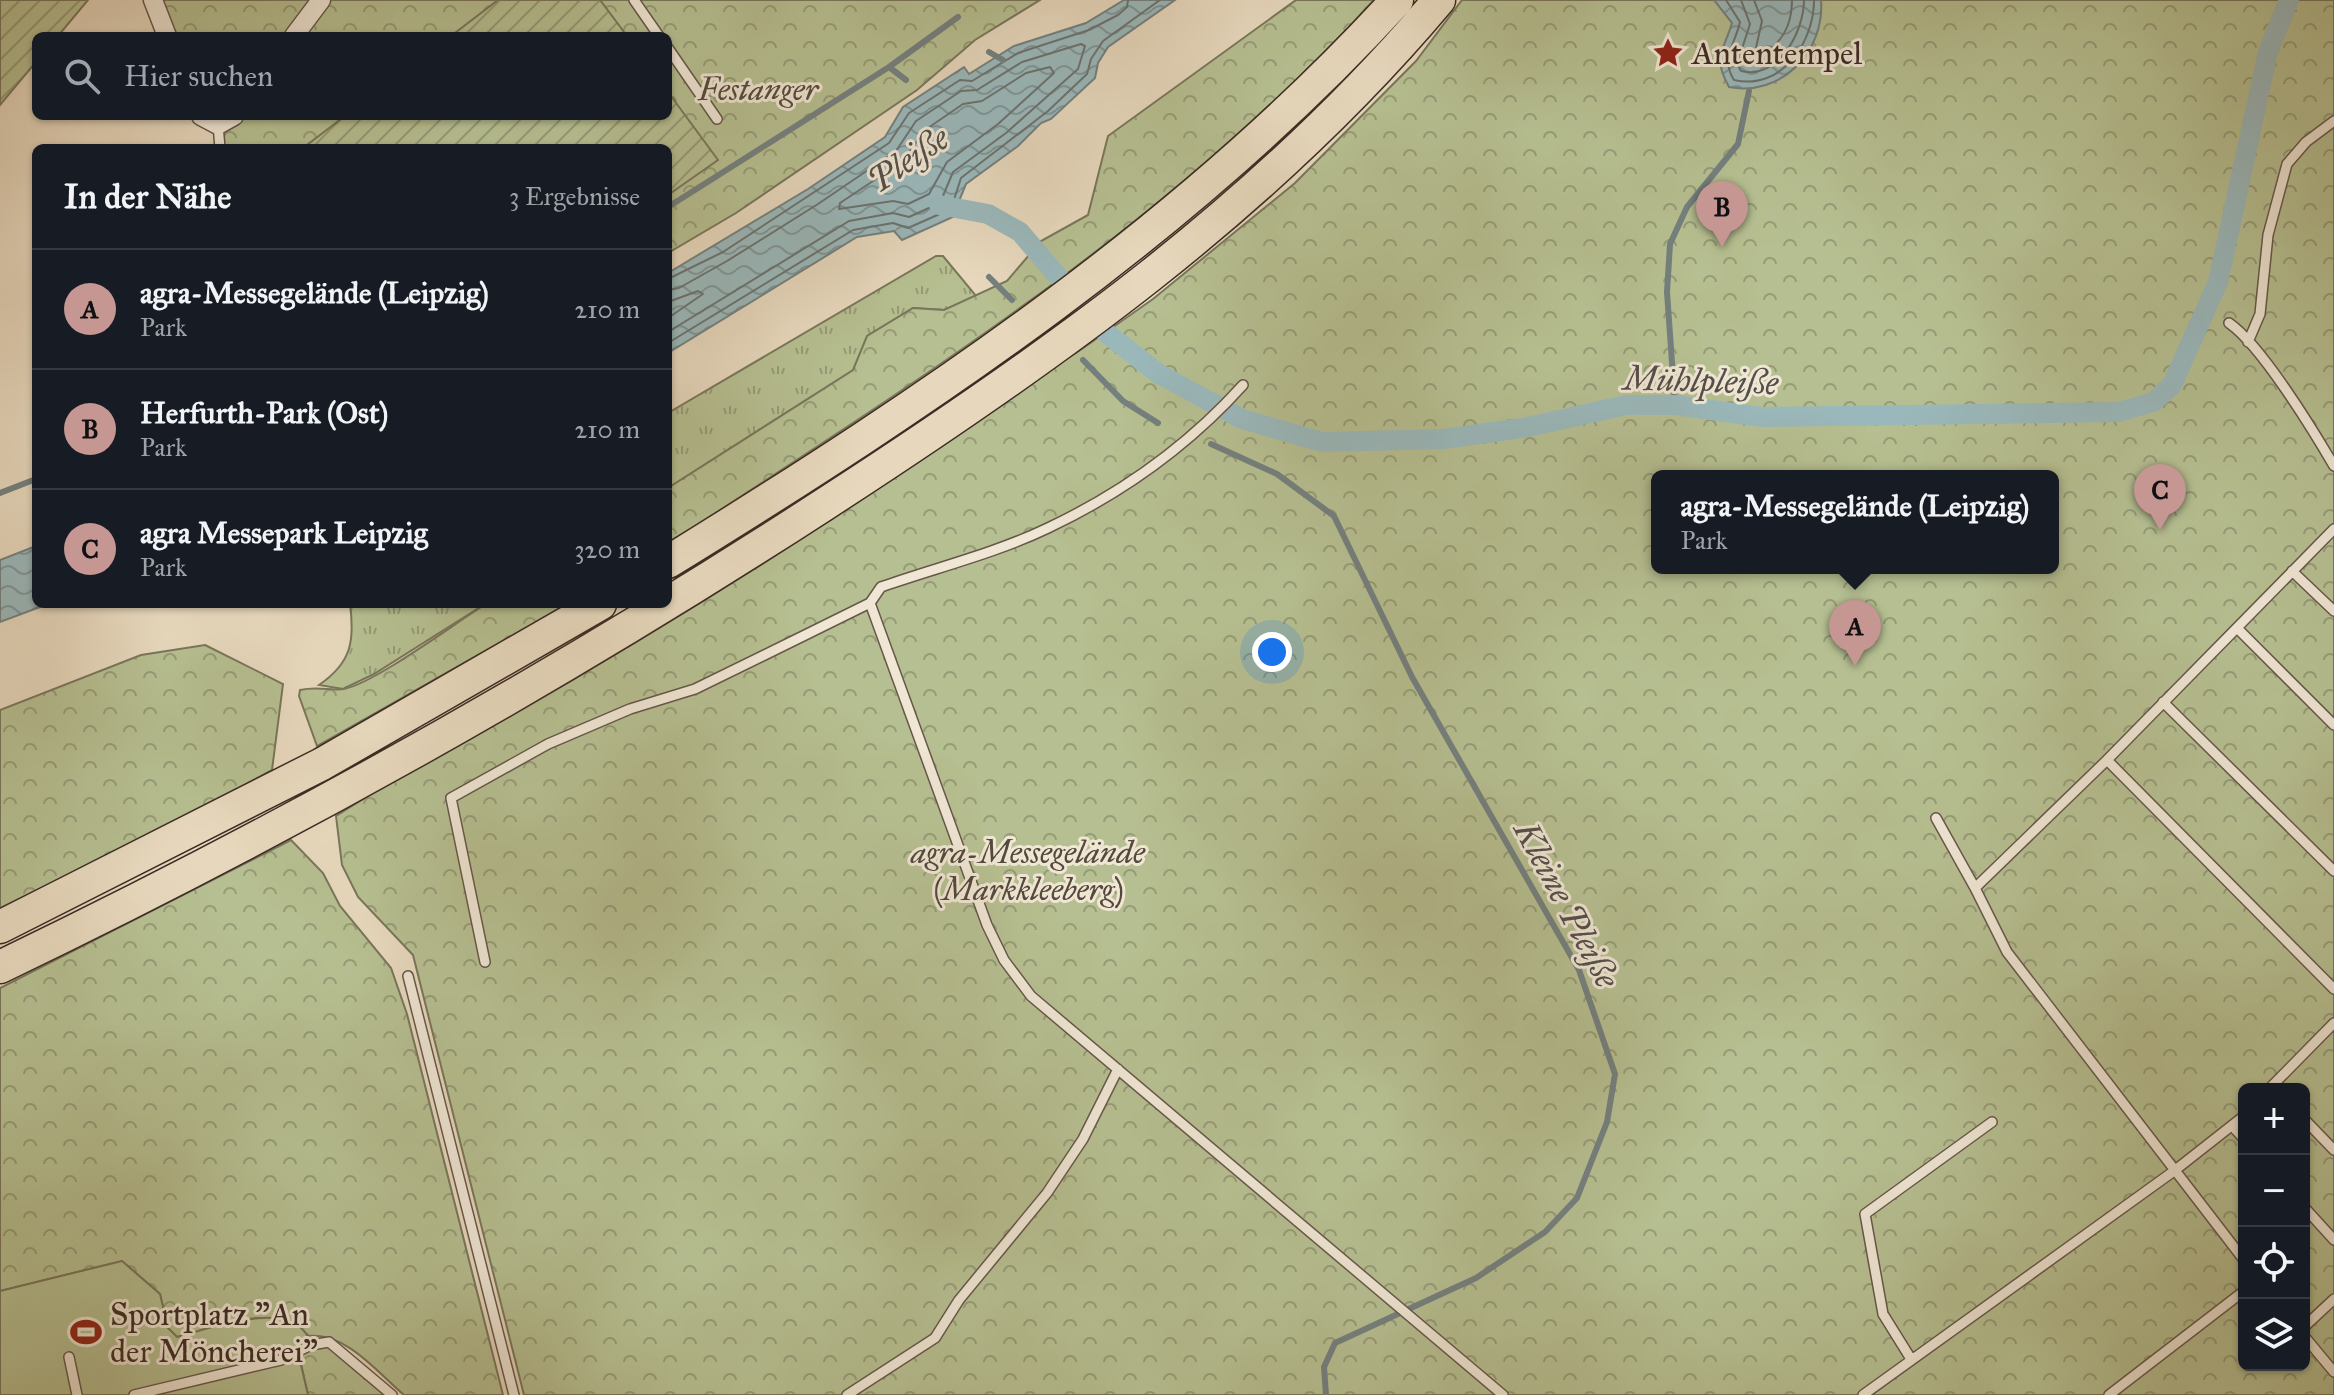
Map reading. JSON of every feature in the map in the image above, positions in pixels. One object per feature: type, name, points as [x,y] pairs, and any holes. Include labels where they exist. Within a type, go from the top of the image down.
[{"type":"highway","points":[[672,559],[877,428],[1102,269],[1297,105],[1397,0]]},
{"type":"highway","points":[[672,602],[901,455],[1069,339],[1190,247],[1319,132],[1390,59],[1439,0]]},
{"type":"highway","points":[[0,927],[322,764],[593,608]]},
{"type":"highway","points":[[0,967],[331,799],[525,691],[661,608]]},
{"type":"street","points":[[153,0],[165,32]]},
{"type":"street","points":[[297,32],[321,0]]},
{"type":"lane","points":[[634,0],[656,32]]},
{"type":"lane","points":[[672,54],[717,119]]},
{"type":"lane","points":[[218,120],[220,144]]},
{"type":"lane","points":[[2248,342],[2260,314],[2268,235],[2287,164],[2306,142],[2334,121]]},
{"type":"lane","points":[[2229,323],[2248,342],[2334,466]]},
{"type":"lane","points":[[485,962],[451,798],[548,744],[630,709],[695,689],[870,603],[881,587],[1045,530],[1152,467],[1207,424],[1243,385]]},
{"type":"lane","points":[[1975,888],[2107,760],[2334,529]]},
{"type":"lane","points":[[2292,571],[2334,611]]},
{"type":"lane","points":[[870,603],[987,925],[1004,960],[1031,996],[1503,1395]]},
{"type":"lane","points":[[2237,628],[2334,725]]},
{"type":"lane","points":[[2163,702],[2334,871]]},
{"type":"lane","points":[[2107,760],[2334,989]]},
{"type":"lane","points":[[1936,818],[2007,952],[2238,1252]]},
{"type":"lane","points":[[408,976],[514,1395]]},
{"type":"lane","points":[[2277,1083],[2334,1023]]},
{"type":"lane","points":[[847,1395],[935,1338],[959,1300],[1047,1193],[1083,1139],[1118,1069]]},
{"type":"lane","points":[[1911,1359],[1883,1314],[1865,1214],[1992,1122]]},
{"type":"lane","points":[[1863,1395],[2238,1122]]},
{"type":"lane","points":[[2310,1125],[2334,1150]]},
{"type":"lane","points":[[2233,1127],[2238,1132]]},
{"type":"lane","points":[[2310,1214],[2334,1240]]},
{"type":"lane","points":[[2109,1395],[2238,1296]]},
{"type":"lane","points":[[2310,1321],[2334,1299]]},
{"type":"lane","points":[[134,1395],[281,1360],[311,1345],[329,1342],[392,1395]]},
{"type":"lane","points":[[2310,1343],[2334,1372]]},
{"type":"lane","points":[[69,1357],[77,1395]]},
{"type":"green space","points":[[0,0],[88,0],[61,32],[32,32],[32,67],[0,105]]},
{"type":"green space","name":"Festanger","points":[[153,0],[1040,0],[975,40],[917,90],[736,213],[672,251],[672,144],[219,144],[217,125],[208,120],[672,120],[672,32],[165,32]]},
{"type":"green space","points":[[498,0],[600,0],[624,32],[456,32]]},
{"type":"green space","points":[[1296,0],[1374,0],[1296,80],[1214,156],[1128,227],[948,359],[672,541],[672,485],[853,370],[867,336],[913,308],[944,310],[1007,281],[1041,241],[1088,215],[1108,136]]},
{"type":"green space","name":"agra-Messegelände (Markkleeberg)","points":[[1462,0],[2334,0],[2334,1395],[524,1395],[413,955],[358,897],[342,865],[336,816],[1079,351],[1153,299],[1295,183],[1416,61]]},
{"type":"green space","points":[[672,97],[718,160],[672,192],[672,144],[308,144],[340,120],[672,120]]},
{"type":"green space","points":[[936,256],[943,256],[977,297],[944,310],[913,308],[868,336],[854,370],[672,485],[672,411]]},
{"type":"green space","points":[[350,608],[479,608],[374,674],[343,689],[319,685],[344,660],[352,630]]},
{"type":"green space","points":[[480,608],[561,608],[317,746],[299,696],[300,690],[344,689],[394,664]]},
{"type":"green space","points":[[205,645],[283,684],[272,770],[178,822],[0,908],[0,710],[141,655]]},
{"type":"green space","points":[[291,840],[323,873],[340,906],[391,968],[407,1014],[503,1395],[404,1395],[349,1347],[323,1337],[309,1336],[279,1320],[246,1319],[177,1337],[168,1328],[160,1294],[122,1261],[0,1291],[0,988]]},
{"type":"green space","name":"Sportplatz \"An der Möncherei\"","points":[[122,1261],[160,1294],[168,1328],[177,1337],[252,1319],[289,1321],[303,1330],[311,1345],[298,1352],[308,1395],[0,1395],[0,1291]]},
{"type":"green space","points":[[329,1342],[392,1395],[308,1395],[298,1351]]},
{"type":"water","name":"Pleiße","points":[[1124,0],[1175,0],[1108,47],[1098,63],[1095,78],[1051,119],[1041,123],[1018,146],[966,184],[959,201],[965,203],[962,216],[957,215],[902,240],[894,231],[857,237],[672,351],[672,271],[808,189],[885,137],[903,107],[964,67],[969,74],[1014,46],[1086,23]]},
{"type":"water","points":[[1714,0],[1821,0],[1816,37],[1796,67],[1782,78],[1766,85],[1729,87],[1720,61],[1732,23]]},
{"type":"water","points":[[32,548],[32,608],[37,608],[0,622],[0,560]]},
{"type":"waterway","name":"Mühlpleiße","points":[[939,205],[988,214],[1020,232],[1105,332],[1159,374],[1242,419],[1322,442],[1444,439],[1528,427],[1626,405],[1675,405],[1762,417],[2119,412],[2153,402],[2172,385],[2218,282],[2268,52],[2289,0]]},
{"type":"waterway","points":[[889,67],[958,17]]},
{"type":"waterway","points":[[989,52],[1003,60]]},
{"type":"waterway","points":[[672,204],[889,67],[906,80]]},
{"type":"waterway","points":[[1675,405],[1667,292],[1670,244],[1687,207],[1738,144],[1749,91]]},
{"type":"waterway","name":"Kleine Pleiße","points":[[989,277],[1012,300]]},
{"type":"waterway","name":"Kleine Pleiße","points":[[1083,360],[1123,401],[1158,423]]},
{"type":"waterway","name":"Kleine Pleiße","points":[[1211,444],[1277,474],[1334,516],[1412,677],[1579,970],[1615,1074],[1607,1122],[1577,1198],[1545,1232],[1476,1278],[1335,1343],[1324,1367],[1326,1395]]},
{"type":"waterway","points":[[0,493],[32,481]]},
{"type":"place","name":"Antentempel","points":[[1668,53]]},
{"type":"place","name":"Herfurth-Park (Ost)","points":[[1722,247]]},
{"type":"place","name":"agra Messepark Leipzig","points":[[2160,530]]},
{"type":"place","name":"agra-Messegelände (Leipzig)","points":[[1855,666]]},
{"type":"place","name":"Sportplatz \"An der Möncherei\"","points":[[86,1332]]}]
